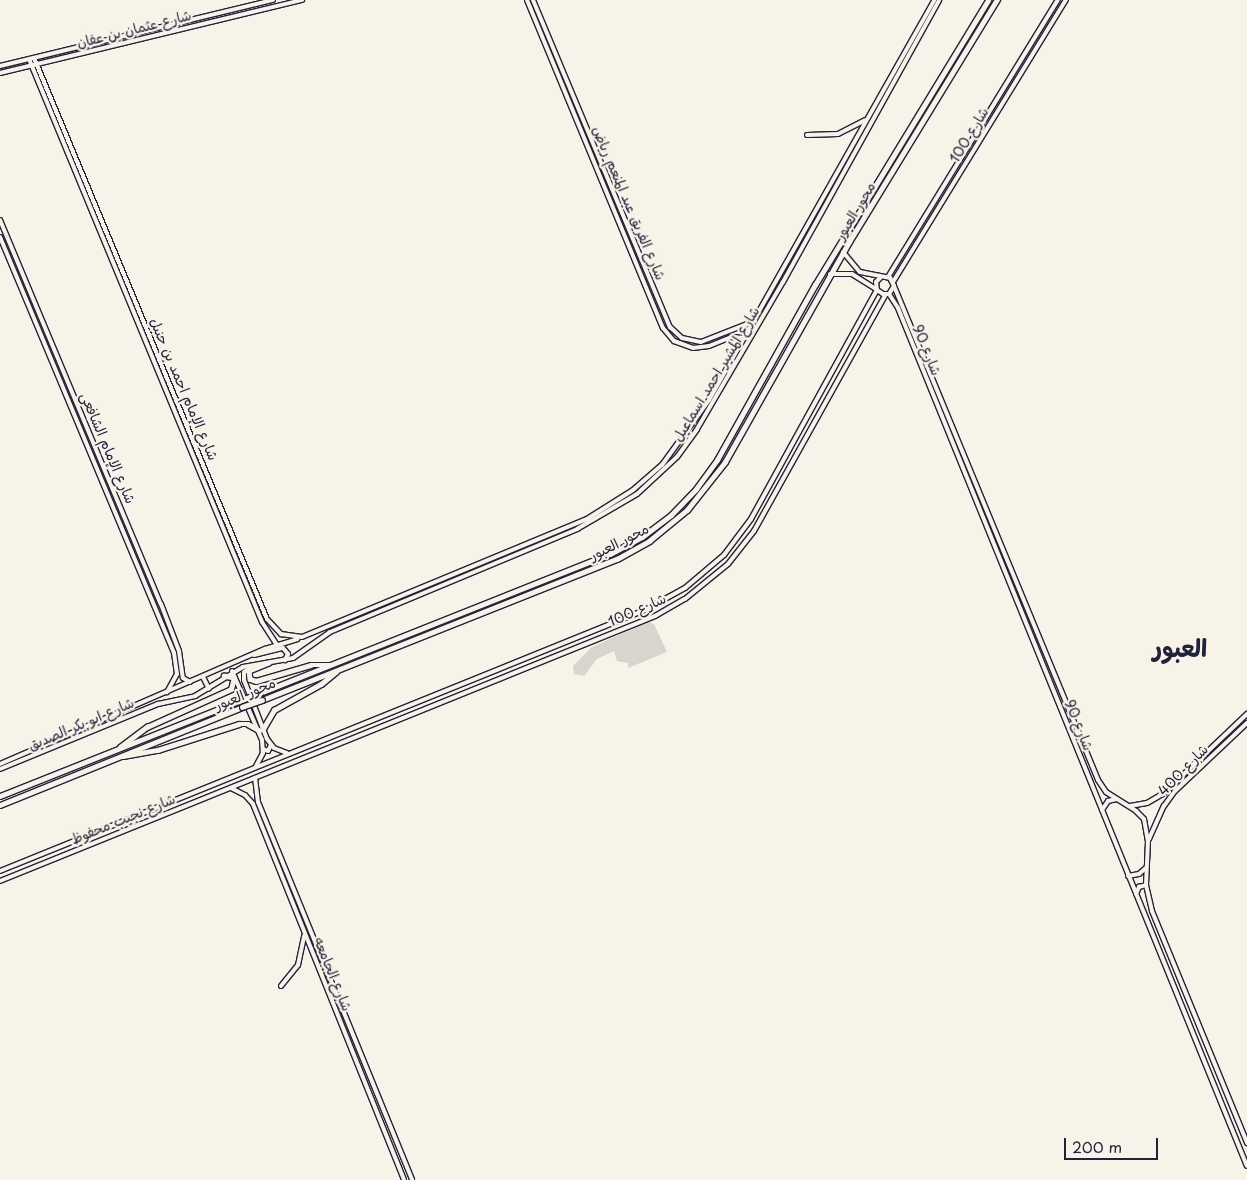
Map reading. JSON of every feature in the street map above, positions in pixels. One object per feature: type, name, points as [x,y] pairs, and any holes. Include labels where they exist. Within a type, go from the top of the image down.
[{"type":"highway","name":"محور العبور","points":[[0,796],[610,554],[650,532],[684,503],[717,460],[814,285],[988,0]]},
{"type":"highway","name":"محور العبور","points":[[0,805],[617,559],[669,527],[696,501],[719,472],[830,274],[997,0]]},
{"type":"highway","points":[[269,662],[249,671],[250,679],[256,681],[301,666],[332,665]]},
{"type":"highway","points":[[122,756],[150,752],[239,724],[251,725],[261,730],[274,710],[322,684],[338,670]]},
{"type":"highway","points":[[119,748],[147,727],[232,689],[234,678],[224,676]]},
{"type":"street","name":"شارع عثمان بن عفان","points":[[0,66],[273,0]]},
{"type":"street","name":"شارع عثمان بن عفان","points":[[0,72],[302,0]]},
{"type":"street","name":"شارع الفريق عبد المنعم رياض","points":[[527,0],[663,328],[680,344],[702,348]]},
{"type":"street","name":"شارع الفريق عبد المنعم رياض","points":[[533,0],[667,322],[679,337],[701,342]]},
{"type":"street","name":"شارع المشير احمد اسماعيل","points":[[302,637],[587,519],[633,490],[678,446],[746,338],[934,0]]},
{"type":"street","name":"شارع المشير احمد اسماعيل","points":[[283,661],[298,656],[330,632],[600,518],[634,496],[677,457],[697,429],[772,302],[939,0]]},
{"type":"street","name":"شارع 100","points":[[888,277],[1058,0]]},
{"type":"street","name":"شارع 100","points":[[255,778],[655,616],[686,599],[715,576],[739,552],[781,484],[888,294],[1066,0]]},
{"type":"street","name":"شارع الإمام احمد بن حنبل","points":[[34,58],[59,125]]},
{"type":"street","name":"شارع الإمام احمد بن حنبل","points":[[29,59],[113,248],[267,618],[274,629]]},
{"type":"street","points":[[807,135],[838,134],[867,119]]},
{"type":"street","name":"شارع الإمام احمد بن حنبل","points":[[62,131],[108,249],[262,622],[277,645]]},
{"type":"street","name":"شارع الإمام الشافعى","points":[[0,220],[164,610],[180,651],[184,680],[190,682]]},
{"type":"street","name":"شارع الإمام الشافعى","points":[[0,237],[174,653],[177,674],[167,692]]},
{"type":"street","points":[[108,249],[113,248]]},
{"type":"street","points":[[843,252],[860,272],[880,278],[888,277]]},
{"type":"street","points":[[830,274],[852,274],[888,294]]},
{"type":"street","name":"شارع 90","points":[[888,277],[894,284],[904,305],[1102,788]]},
{"type":"street","name":"شارع 100","points":[[254,767],[316,741],[350,731],[645,610],[690,585],[736,542],[775,478],[877,289],[880,278]]},
{"type":"street","name":"شارع 90","points":[[888,294],[898,308],[963,473],[1247,1165]]},
{"type":"street","points":[[898,308],[904,305]]},
{"type":"street","points":[[137,318],[142,316]]},
{"type":"street","points":[[746,338],[731,337],[702,348],[701,342],[755,322]]},
{"type":"street","points":[[790,450],[795,450],[797,456]]},
{"type":"street","points":[[775,478],[776,484],[781,484]]},
{"type":"street","points":[[270,632],[274,629],[286,636],[302,637]]},
{"type":"street","points":[[252,655],[302,637]]},
{"type":"street","points":[[203,677],[209,689],[232,671],[269,662],[283,661],[288,654],[283,648],[252,655]]},
{"type":"street","name":"شارع ابو بكر الصديق","points":[[0,764],[149,702],[167,692],[252,655]]},
{"type":"street","points":[[254,767],[263,749],[261,730],[243,674],[249,668],[269,662]]},
{"type":"street","points":[[511,664],[514,673]]},
{"type":"street","points":[[232,671],[261,730],[271,745],[290,753]]},
{"type":"street","points":[[478,678],[482,686]]},
{"type":"street","name":"شارع ابو بكر الصديق","points":[[0,770],[171,699],[194,696],[209,689]]},
{"type":"street","points":[[167,692],[171,699]]},
{"type":"street","points":[[423,700],[426,708]]},
{"type":"street","points":[[149,702],[151,707]]},
{"type":"street","points":[[416,703],[419,711]]},
{"type":"street","name":"شارع 400","points":[[1130,806],[1147,803],[1164,793],[1247,714]]},
{"type":"street","name":"شارع 400","points":[[1148,841],[1164,806],[1175,791],[1247,723]]},
{"type":"street","points":[[316,741],[320,752]]},
{"type":"street","points":[[263,749],[268,751],[271,745]]},
{"type":"street","name":"شارع نجيب محفوظ","points":[[0,871],[254,767]]},
{"type":"street","name":"شارع نجيب محفوظ","points":[[0,881],[255,778]]},
{"type":"street","name":"شارع الجامعه","points":[[255,778],[254,792],[412,1180]]},
{"type":"street","name":"شارع الجامعه","points":[[229,788],[240,791],[249,799],[404,1180]]},
{"type":"street","points":[[1096,796],[1102,788],[1130,806],[1144,819],[1148,841],[1146,885],[1152,911],[1247,1143]]},
{"type":"street","points":[[179,799],[182,807]]},
{"type":"street","points":[[1102,810],[1106,802],[1117,799]]},
{"type":"street","points":[[259,822],[265,820]]},
{"type":"street","points":[[1128,876],[1139,874],[1146,867]]},
{"type":"street","points":[[1136,894],[1139,887],[1146,885]]},
{"type":"street","points":[[281,986],[300,960],[304,941],[302,926]]},
{"type":"street","points":[[1162,973],[1167,971]]},
{"type":"street","points":[[1171,995],[1176,993]]},
{"type":"street","points":[[1176,1007],[1181,1005]]},
{"type":"street","points":[[381,1121],[387,1119]]},
{"type":"street","points":[[1241,1167],[1247,1165]]},
{"type":"shaded area","points":[[648,622],[654,624],[667,652],[628,668],[628,663],[617,661],[614,651],[597,659],[584,676],[574,674],[573,666],[592,647]]},
{"type":"district","name":"العبور","points":[[1180,648]]}]
